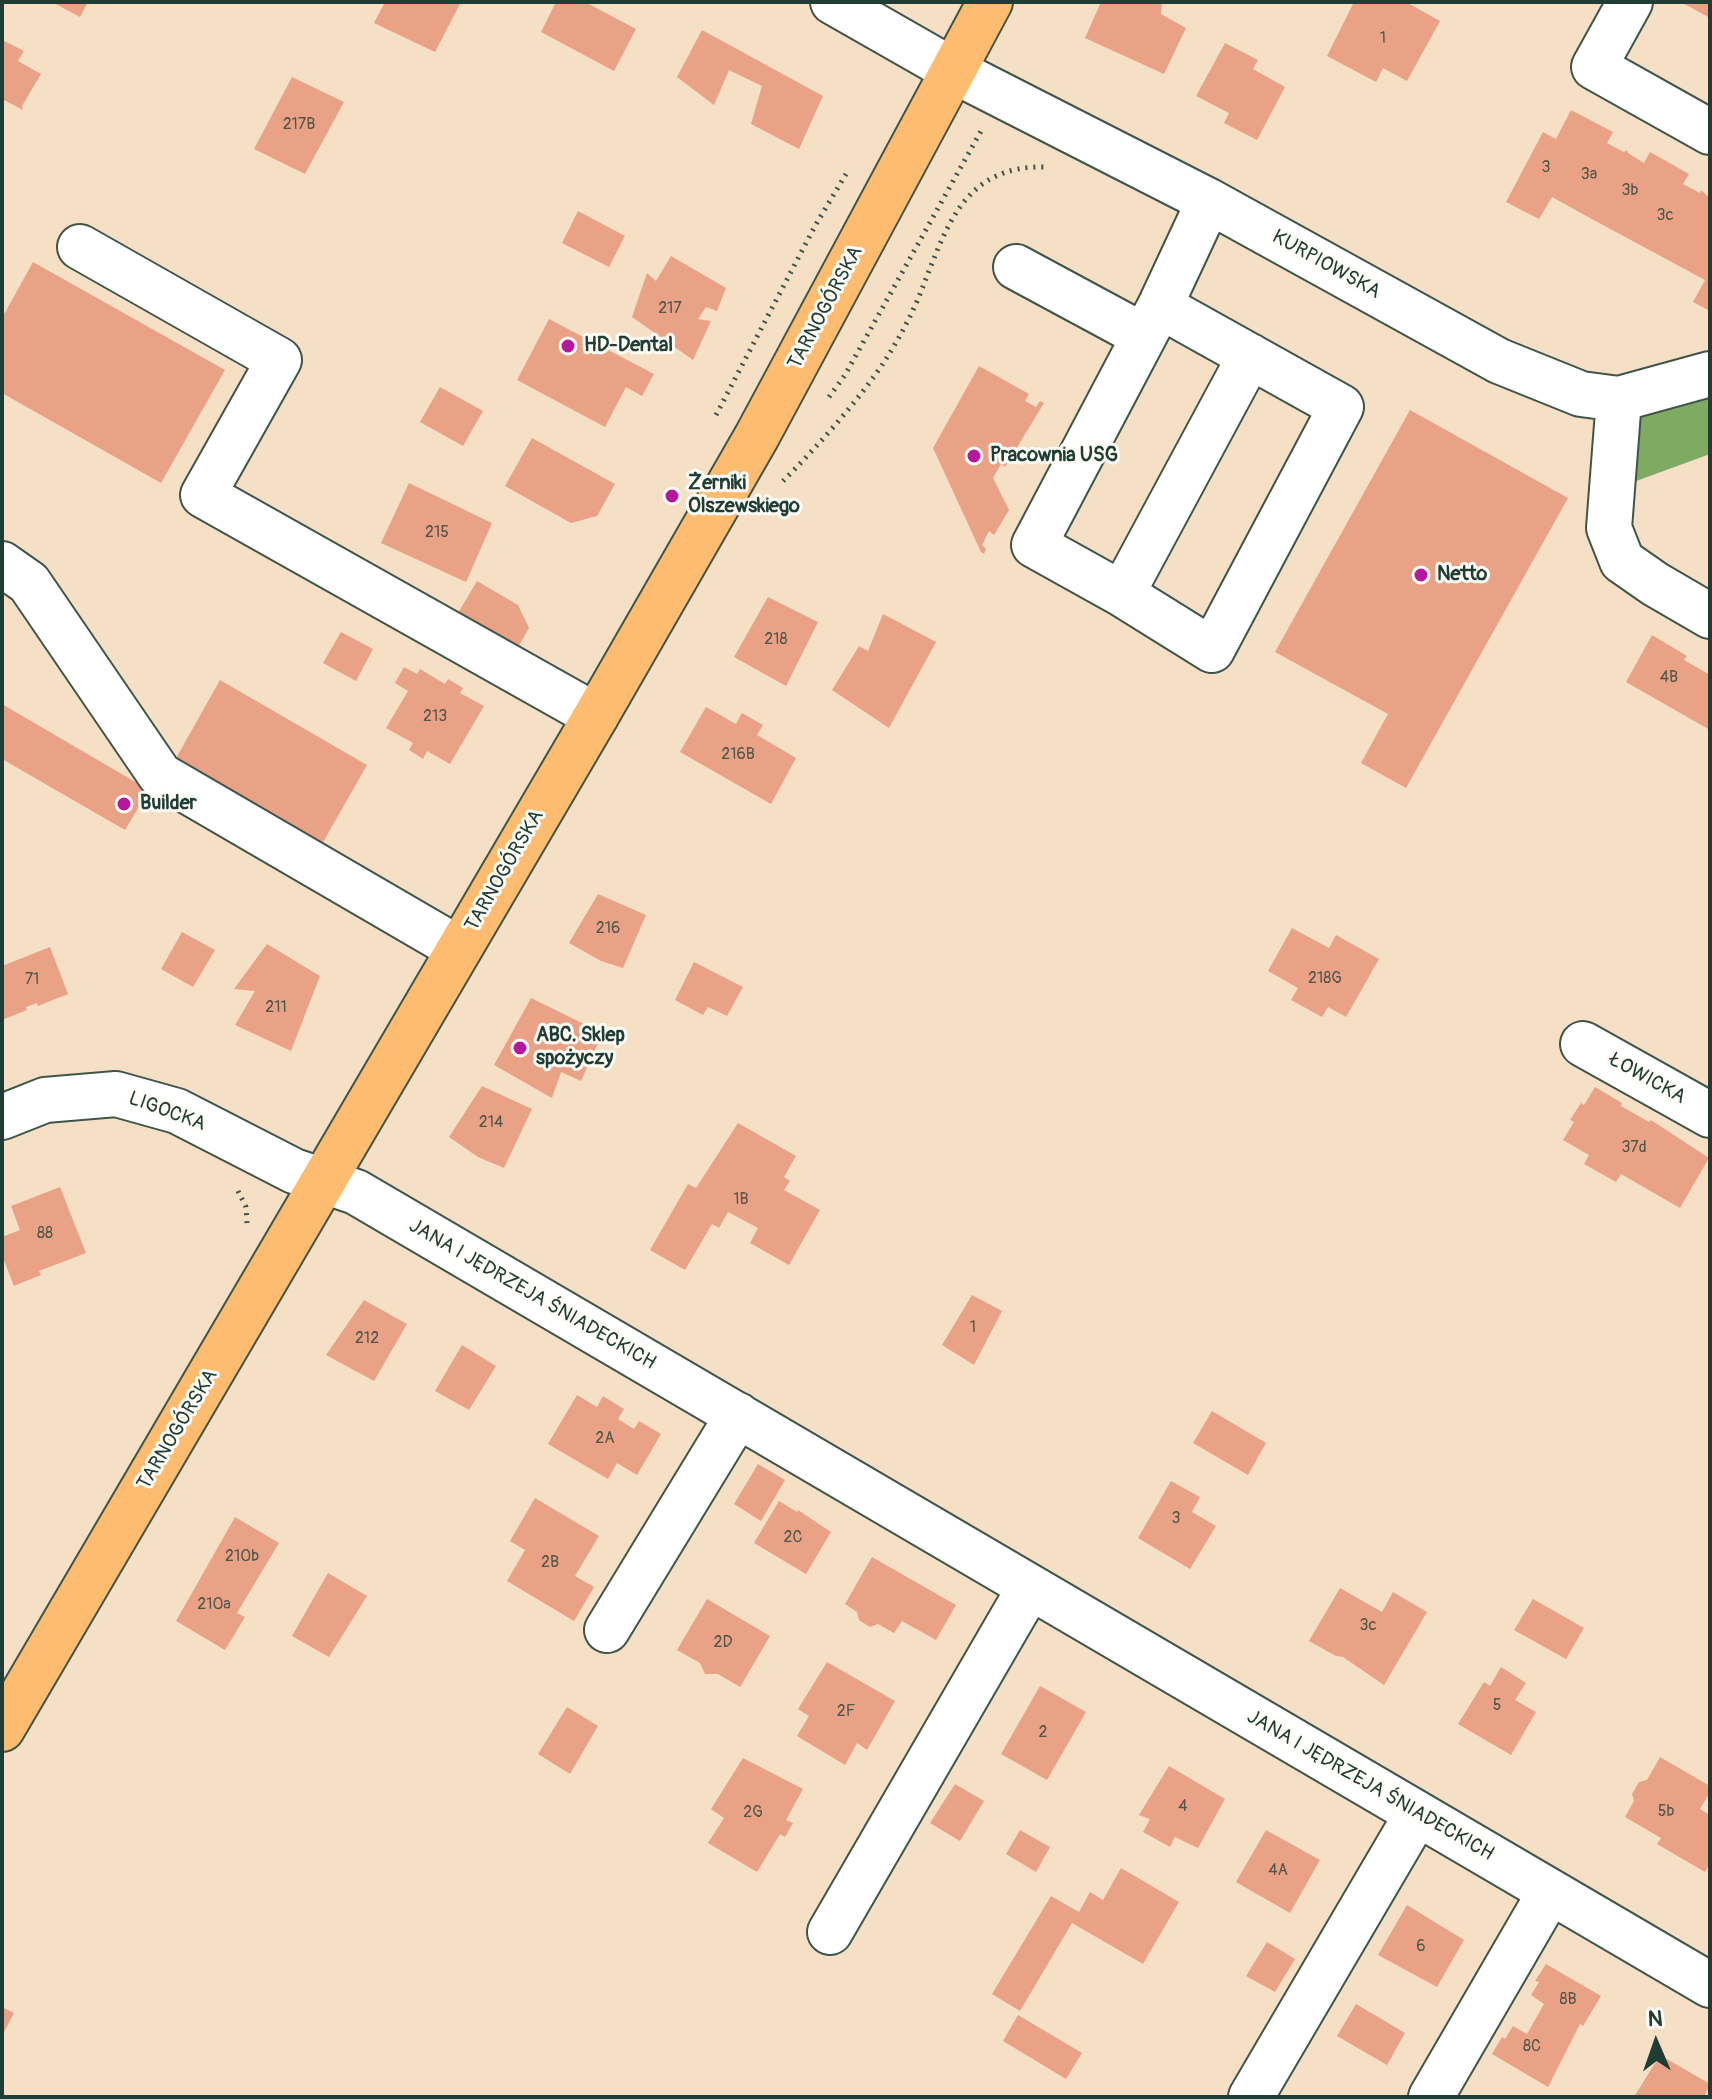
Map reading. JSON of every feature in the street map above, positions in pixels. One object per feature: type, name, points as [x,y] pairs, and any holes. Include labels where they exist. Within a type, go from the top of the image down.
[{"type":"main road","name":"TARNOGÓRSKA","points":[[2,1729],[325,1181],[757,436],[990,2]]},
{"type":"street","name":"KURPIOWSKA","points":[[833,2],[954,71],[1209,201],[1499,361],[1581,394],[1619,399],[1710,374]]},
{"type":"street","points":[[1630,2],[1594,67],[1710,132]]},
{"type":"street","points":[[1016,267],[1152,321],[1250,356],[1341,407],[1212,650],[1122,594],[1034,545],[1152,321],[1209,201]]},
{"type":"street","points":[[80,247],[279,360],[203,495],[596,716]]},
{"type":"street","points":[[1122,594],[1250,356]]},
{"type":"street","points":[[1619,399],[1609,528],[1622,561],[1710,616]]},
{"type":"street","points":[[2,564],[29,583],[160,775],[459,949]]},
{"type":"street","name":"ŁOWICKA","points":[[1583,1044],[1710,1115]]},
{"type":"street","name":"LIGOCKA","points":[[2,1117],[45,1100],[116,1094],[177,1111],[294,1171],[325,1181]]},
{"type":"street","name":"JANA I JĘDRZEJA ŚNIADECKICH","points":[[325,1181],[356,1192],[1710,1985]]},
{"type":"street","points":[[607,1630],[738,1415]]},
{"type":"street","points":[[830,1932],[1030,1587]]},
{"type":"street","points":[[1251,2097],[1417,1814]]},
{"type":"street","points":[[1431,2097],[1550,1892]]},
{"type":"path","points":[[953,181],[988,119]]},
{"type":"path","points":[[749,351],[853,161]]},
{"type":"path","points":[[776,488],[796,469],[885,360],[916,303],[952,216],[962,202],[977,187],[1011,169],[1057,169]]},
{"type":"green space","points":[[1710,387],[1710,454],[1628,484],[1626,414]]},
{"type":"building","points":[[52,2],[88,2],[80,17]]},
{"type":"building","points":[[385,2],[461,2],[435,52],[374,23]]},
{"type":"building","points":[[556,2],[585,2],[636,29],[614,71],[541,32]]},
{"type":"building","points":[[1101,2],[1162,2],[1161,14],[1186,28],[1164,74],[1085,38]]},
{"type":"building","points":[[1354,2],[1406,2],[1440,21],[1407,81],[1383,68],[1376,82],[1327,56]]},
{"type":"building","points":[[1681,2],[1710,2],[1710,18]]},
{"type":"building","points":[[702,30],[823,96],[799,149],[751,124],[762,86],[729,70],[714,105],[677,77]]},
{"type":"building","points":[[2,40],[24,51],[18,61],[41,74],[22,106],[23,110],[2,99]]},
{"type":"building","points":[[1225,43],[1258,60],[1253,69],[1285,87],[1257,140],[1224,123],[1229,113],[1196,96]]},
{"type":"building","points":[[292,77],[344,102],[305,174],[254,149]]},
{"type":"building","points":[[1571,110],[1613,132],[1607,143],[1624,152],[1627,150],[1644,163],[1650,152],[1689,174],[1683,184],[1700,193],[1701,190],[1710,198],[1710,311],[1693,302],[1705,280],[1552,197],[1539,219],[1506,202],[1543,132],[1556,139]]},
{"type":"building","points":[[578,211],[625,236],[609,267],[562,243]]},
{"type":"building","points":[[671,256],[726,288],[717,311],[706,307],[698,319],[711,321],[693,360],[632,317],[647,273],[656,281]]},
{"type":"building","points":[[33,262],[225,370],[161,483],[2,393],[2,318]]},
{"type":"building","name":"HD-Dental","points":[[549,319],[654,374],[642,396],[626,387],[605,427],[517,380]]},
{"type":"building","name":"Pracownia USG","points":[[979,366],[1029,394],[1025,401],[1036,407],[1040,401],[1044,403],[1005,467],[1001,464],[993,478],[1009,510],[994,535],[989,531],[982,545],[986,549],[984,554],[933,448]]},
{"type":"building","points":[[440,387],[483,411],[463,446],[420,422]]},
{"type":"building","name":"Netto","points":[[1410,410],[1568,498],[1406,788],[1361,763],[1388,714],[1275,652]]},
{"type":"building","points":[[532,438],[615,484],[597,516],[571,523],[505,486]]},
{"type":"building","points":[[409,483],[492,523],[466,582],[381,543]]},
{"type":"building","points":[[477,581],[518,605],[529,628],[513,656],[454,620]]},
{"type":"building","points":[[768,597],[818,622],[786,686],[734,657]]},
{"type":"building","points":[[883,614],[936,642],[889,728],[832,690],[859,646],[868,651]]},
{"type":"building","points":[[341,632],[373,649],[356,681],[323,663]]},
{"type":"building","points":[[1652,635],[1687,656],[1684,660],[1710,675],[1710,730],[1626,682]]},
{"type":"building","points":[[404,667],[417,674],[420,669],[445,684],[448,679],[463,688],[460,693],[484,706],[450,764],[427,751],[423,759],[409,750],[413,743],[386,728],[408,691],[395,683]]},
{"type":"building","points":[[220,680],[367,765],[322,844],[175,760]]},
{"type":"building","points":[[2,704],[149,790],[125,830],[2,759]]},
{"type":"building","points":[[706,707],[736,724],[742,713],[763,725],[757,735],[796,758],[771,804],[680,752]]},
{"type":"building","points":[[598,894],[646,915],[623,968],[601,961],[569,943]]},
{"type":"building","points":[[1292,928],[1329,948],[1336,935],[1379,959],[1346,1017],[1328,1007],[1322,1017],[1291,1000],[1298,988],[1268,971]]},
{"type":"building","points":[[182,932],[215,950],[193,987],[161,969]]},
{"type":"building","points":[[267,944],[320,976],[291,1051],[235,1025],[255,991],[234,989]]},
{"type":"building","points":[[50,947],[68,994],[38,1006],[37,1003],[26,1007],[27,1010],[2,1020],[2,966]]},
{"type":"building","points":[[694,962],[743,987],[727,1016],[708,1007],[703,1015],[675,1000]]},
{"type":"building","points":[[531,998],[588,1026],[585,1040],[598,1043],[581,1081],[561,1072],[552,1098],[494,1065]]},
{"type":"building","points":[[482,1086],[532,1109],[504,1168],[478,1157],[449,1137]]},
{"type":"building","points":[[1595,1087],[1709,1158],[1680,1208],[1621,1174],[1616,1182],[1584,1164],[1589,1155],[1563,1140],[1574,1122],[1570,1120]]},
{"type":"building","points":[[738,1123],[796,1156],[784,1177],[790,1181],[784,1190],[820,1210],[789,1265],[750,1243],[758,1228],[728,1212],[719,1228],[712,1224],[685,1270],[650,1250],[688,1184],[696,1188]]},
{"type":"building","points":[[60,1187],[86,1253],[39,1271],[41,1275],[14,1286],[2,1255],[2,1237],[20,1230],[11,1206]]},
{"type":"building","points":[[972,1295],[1002,1311],[974,1365],[942,1345]]},
{"type":"building","points":[[364,1300],[407,1324],[374,1381],[326,1355]]},
{"type":"building","points":[[462,1345],[496,1366],[469,1410],[435,1391]]},
{"type":"building","points":[[577,1395],[597,1407],[603,1396],[624,1409],[618,1419],[634,1429],[639,1421],[661,1434],[637,1475],[617,1463],[608,1479],[548,1444]]},
{"type":"building","points":[[1212,1411],[1266,1443],[1248,1475],[1193,1443]]},
{"type":"building","points":[[758,1464],[785,1480],[761,1521],[734,1504]]},
{"type":"building","points":[[1171,1481],[1200,1497],[1192,1512],[1216,1526],[1190,1569],[1138,1538]]},
{"type":"building","points":[[535,1498],[599,1536],[575,1576],[594,1587],[574,1621],[507,1581],[525,1550],[510,1541]]},
{"type":"building","points":[[779,1501],[831,1532],[806,1574],[754,1543]]},
{"type":"building","points":[[235,1517],[279,1543],[237,1613],[245,1617],[225,1650],[176,1621]]},
{"type":"building","points":[[872,1557],[956,1605],[936,1640],[902,1621],[894,1633],[878,1624],[870,1627],[845,1604]]},
{"type":"building","points":[[328,1573],[367,1596],[329,1657],[292,1636]]},
{"type":"building","points":[[1340,1588],[1382,1612],[1393,1592],[1427,1612],[1384,1685],[1343,1657],[1309,1641]]},
{"type":"building","points":[[707,1599],[770,1636],[740,1687],[718,1674],[705,1674],[700,1663],[677,1650]]},
{"type":"building","points":[[1533,1599],[1584,1628],[1566,1659],[1514,1630]]},
{"type":"building","points":[[827,1662],[895,1701],[867,1750],[857,1743],[845,1765],[797,1736],[809,1716],[798,1709]]},
{"type":"building","points":[[1501,1667],[1526,1683],[1515,1700],[1536,1712],[1511,1755],[1458,1724],[1484,1682],[1490,1686]]},
{"type":"building","points":[[1040,1686],[1086,1712],[1047,1780],[1001,1754]]},
{"type":"building","points":[[567,1707],[598,1726],[570,1774],[538,1754]]},
{"type":"building","points":[[1660,1757],[1710,1786],[1700,1809],[1710,1815],[1710,1863],[1705,1872],[1657,1844],[1661,1838],[1625,1817],[1634,1801],[1632,1794],[1639,1782],[1647,1780]]},
{"type":"building","points":[[743,1758],[803,1789],[786,1820],[793,1823],[785,1837],[780,1834],[757,1872],[708,1843],[724,1818],[711,1809]]},
{"type":"building","points":[[1169,1766],[1225,1799],[1198,1848],[1175,1837],[1170,1847],[1143,1832],[1150,1819],[1139,1815]]},
{"type":"building","points":[[955,1784],[984,1801],[960,1841],[930,1823]]},
{"type":"building","points":[[1020,1830],[1050,1847],[1036,1872],[1006,1854]]},
{"type":"building","points":[[1266,1830],[1320,1860],[1290,1913],[1236,1882]]},
{"type":"building","points":[[1121,1868],[1179,1902],[1143,1964],[1072,1923],[1020,2011],[992,1994],[1051,1896],[1079,1912],[1090,1892],[1103,1900]]},
{"type":"building","points":[[1407,1905],[1464,1940],[1437,1987],[1378,1955]]},
{"type":"building","points":[[1267,1942],[1295,1959],[1275,1992],[1246,1976]]},
{"type":"building","points":[[1546,1964],[1601,1996],[1583,2026],[1580,2024],[1548,2087],[1492,2054],[1513,2026],[1527,2034],[1544,2004],[1531,1995],[1539,1982],[1535,1981]]},
{"type":"building","points":[[1356,2004],[1405,2033],[1387,2065],[1337,2036]]},
{"type":"building","points":[[2,2007],[14,2013],[2,2036]]},
{"type":"building","points":[[1018,2015],[1082,2053],[1066,2079],[1003,2041]]},
{"type":"building","points":[[1660,2055],[1710,2084],[1704,2097],[1634,2097]]},
{"type":"place","name":"HD-Dental","points":[[568,346]]},
{"type":"place","name":"Pracownia USG","points":[[974,456]]},
{"type":"place","name":"Żerniki Olszewskiego","points":[[672,496]]},
{"type":"place","name":"Netto","points":[[1421,575]]},
{"type":"place","name":"Builder","points":[[124,804]]},
{"type":"place","name":"ABC. Sklep spożyczy","points":[[520,1048]]}]
